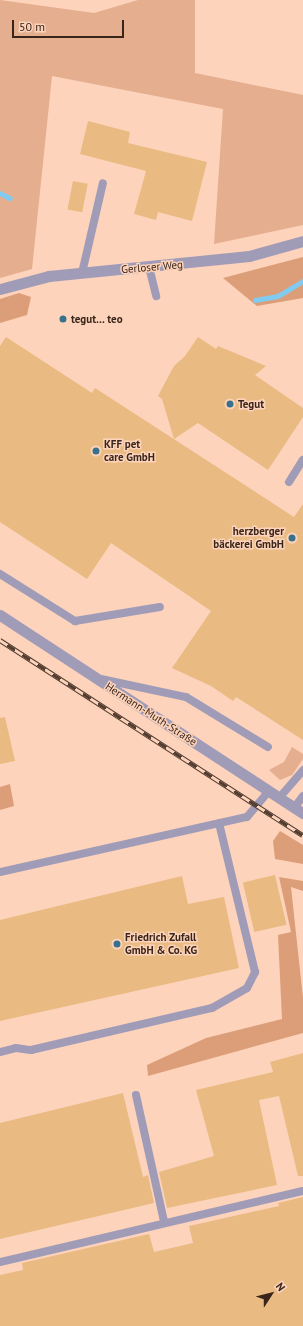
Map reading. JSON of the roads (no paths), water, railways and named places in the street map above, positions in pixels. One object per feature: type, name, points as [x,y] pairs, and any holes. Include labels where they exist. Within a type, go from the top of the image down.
[{"type":"street","name":"Gerloser Weg","points":[[0,289],[49,276],[249,256],[303,241]]},
{"type":"street","name":"Hermann-Muth-Straße","points":[[0,615],[299,810]]},
{"type":"lane","points":[[82,273],[103,183]]},
{"type":"lane","points":[[149,267],[156,296]]},
{"type":"lane","points":[[289,482],[303,460]]},
{"type":"lane","points":[[0,574],[75,621],[160,607]]},
{"type":"lane","points":[[95,678],[186,697],[268,747]]},
{"type":"lane","points":[[279,798],[303,770]]},
{"type":"lane","points":[[0,872],[247,817],[269,791]]},
{"type":"lane","points":[[299,810],[303,796]]},
{"type":"lane","points":[[0,1052],[16,1048],[31,1050],[212,1008],[247,988],[255,972],[219,823]]},
{"type":"lane","points":[[136,1095],[164,1221]]},
{"type":"lane","points":[[0,1262],[164,1221],[303,1191]]},
{"type":"waterway","points":[[0,193],[10,198]]},
{"type":"waterway","points":[[255,300],[278,296],[303,281]]},
{"type":"railway","points":[[0,640],[303,835]]},
{"type":"place","name":"tegut… teo","points":[[63,319]]},
{"type":"place","name":"Tegut","points":[[230,404]]},
{"type":"place","name":"KFF pet care GmbH","points":[[96,451]]},
{"type":"place","name":"herzberger bäckerei GmbH","points":[[292,538]]},
{"type":"place","name":"Friedrich Zufall GmbH & Co. KG","points":[[117,944]]}]
